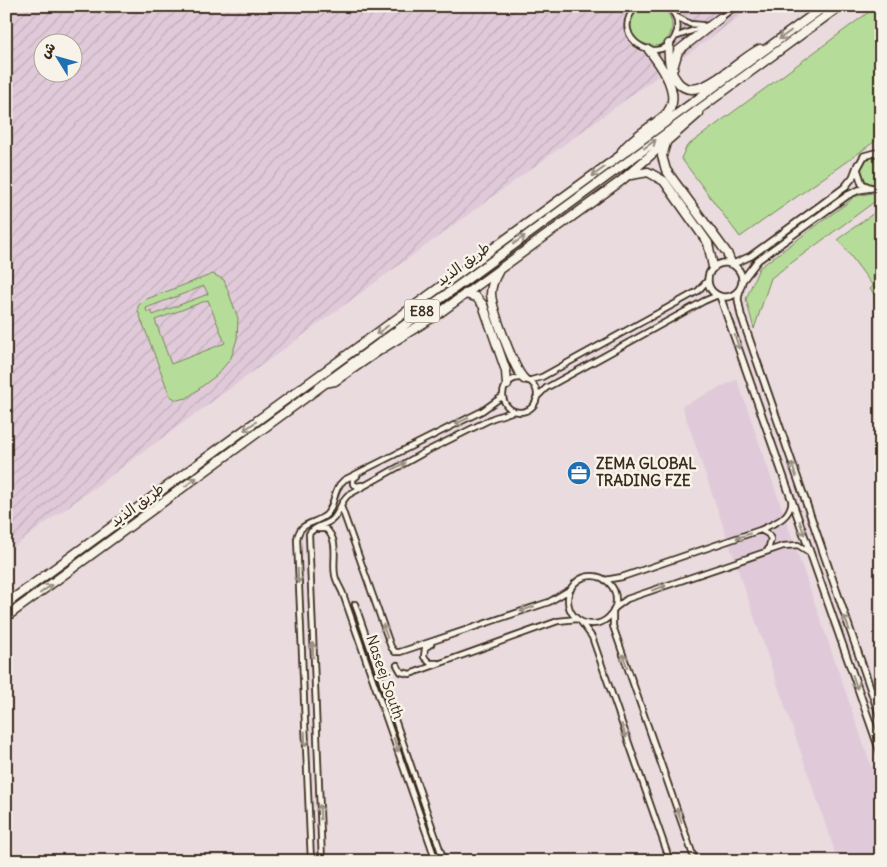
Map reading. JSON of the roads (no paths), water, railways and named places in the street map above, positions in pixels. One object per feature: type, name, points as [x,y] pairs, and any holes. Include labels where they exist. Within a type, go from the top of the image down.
[{"type":"highway","name":"طريق الذيد","points":[[6,604],[824,6]]},
{"type":"highway","name":"طريق الذيد","points":[[6,617],[840,6]]},
{"type":"highway","points":[[672,73],[673,61],[678,50],[716,20]]},
{"type":"highway","points":[[672,40],[669,59],[672,73],[681,86],[689,90],[698,90],[750,54],[769,47]]},
{"type":"highway","points":[[618,158],[629,143],[665,116],[671,107],[671,92],[666,76],[649,50]]},
{"type":"highway","points":[[620,182],[696,117],[704,105]]},
{"type":"highway","points":[[668,140],[663,151],[664,165],[729,256],[732,264]]},
{"type":"highway","points":[[323,383],[335,381],[465,294],[631,175],[642,172],[654,174],[664,181],[706,238],[712,252],[713,267]]},
{"type":"highway","points":[[500,269],[492,286],[492,300],[516,368],[526,380]]},
{"type":"highway","points":[[465,294],[476,297],[483,305],[506,371],[507,385]]},
{"type":"street","points":[[668,6],[675,15],[690,24],[716,20]]},
{"type":"street","points":[[636,7],[629,19],[629,33],[635,42],[649,50],[659,49],[672,40],[716,20],[736,6]]},
{"type":"street","points":[[672,40],[677,26],[675,15]]},
{"type":"street","points":[[732,264],[751,256],[844,188],[853,177],[858,164],[869,154],[881,154]]},
{"type":"street","points":[[858,164],[859,179],[871,188]]},
{"type":"street","points":[[881,187],[859,190],[848,195],[758,260],[742,281],[738,299],[741,315],[881,719]]},
{"type":"street","points":[[311,861],[297,539],[300,528],[318,520],[328,512],[334,491],[342,482],[482,411],[503,396],[507,385],[516,379],[526,380],[542,377],[698,291],[708,280],[713,267],[723,262],[732,264],[741,273],[742,281]]},
{"type":"street","points":[[708,280],[710,289],[719,296],[881,754]]},
{"type":"street","points":[[322,861],[309,558],[310,532],[333,519],[340,504],[348,495],[493,418],[514,411],[522,412],[529,409],[546,388],[704,301],[719,296],[730,296],[740,288]]},
{"type":"street","points":[[526,380],[534,387],[536,398]]},
{"type":"street","points":[[503,396],[506,405],[514,411]]},
{"type":"street","points":[[368,468],[354,478],[353,484],[358,486],[373,481]]},
{"type":"street","points":[[340,504],[392,650],[400,652],[554,600],[584,578],[594,576],[605,580],[622,578],[760,530],[786,516],[792,499]]},
{"type":"street","name":"Naseej South","points":[[309,546],[313,532],[321,528],[328,530],[336,555],[335,576],[436,861]]},
{"type":"street","points":[[760,530],[770,536],[771,542],[768,550]]},
{"type":"street","points":[[397,664],[401,672],[410,674],[562,620],[579,620],[591,624],[602,622],[627,599],[768,550],[793,544],[803,547],[811,554]]},
{"type":"street","points":[[298,557],[303,554],[309,558]]},
{"type":"street","points":[[605,580],[614,590],[616,599],[613,626],[695,861]]},
{"type":"street","points":[[571,589],[568,603],[592,637],[670,861]]},
{"type":"street","points":[[355,604],[444,861]]},
{"type":"street","points":[[442,638],[425,648],[424,656],[432,663],[448,661]]},
{"type":"place","name":"ZEMA GLOBAL TRADING FZE","points":[[579,473]]}]
